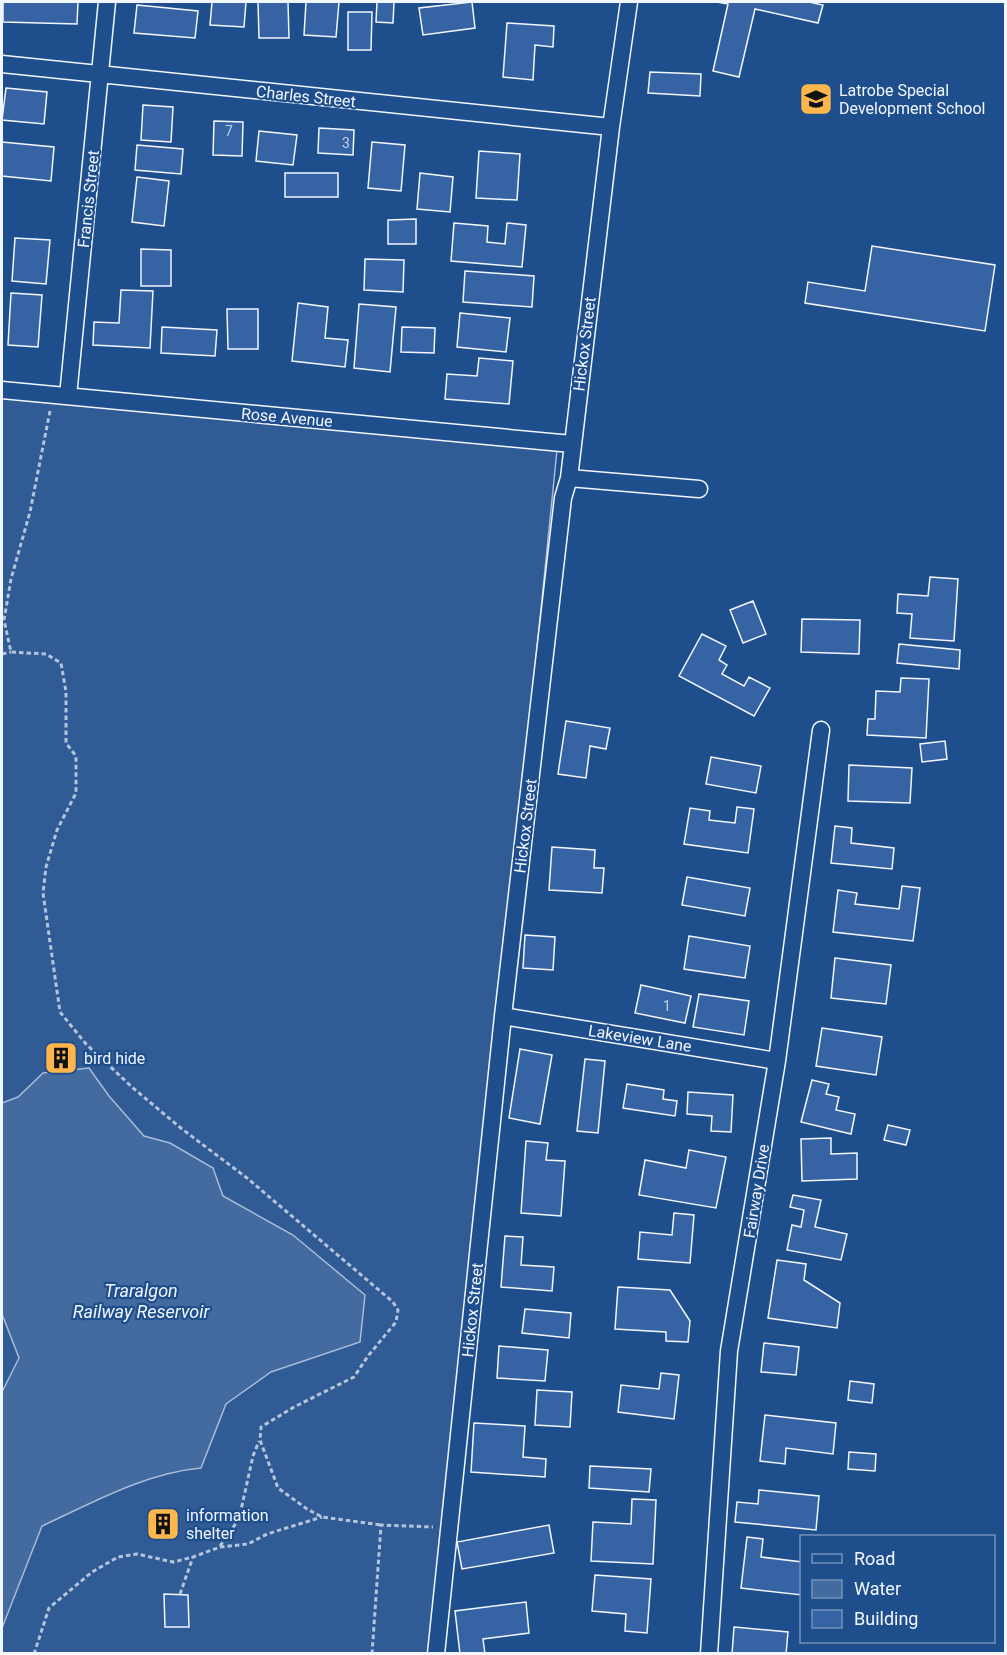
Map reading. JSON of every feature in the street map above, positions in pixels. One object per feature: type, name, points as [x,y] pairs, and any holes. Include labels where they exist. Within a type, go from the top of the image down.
[{"type":"street","name":"Francis Street","points":[[61,396],[107,2]]},
{"type":"street","name":"Hickox Street","points":[[436,1653],[502,1016],[563,498],[569,478],[611,127],[629,2]]},
{"type":"street","name":"Charles Street","points":[[2,64],[611,127]]},
{"type":"street","name":"Rose Avenue","points":[[2,390],[572,444]]},
{"type":"street","points":[[569,478],[699,489]]},
{"type":"street","name":"Fairway Drive","points":[[709,1653],[729,1351],[777,1061],[821,730]]},
{"type":"street","name":"Lakeview Lane","points":[[502,1016],[777,1061]]},
{"type":"path","points":[[11,652],[4,620],[11,579],[61,396]]},
{"type":"path","points":[[2,654],[11,652],[46,654],[61,663],[66,692],[66,743],[76,756],[76,793],[57,830],[46,867],[43,893],[60,1012],[86,1044],[133,1088],[304,1225],[393,1302],[398,1310],[396,1322],[354,1377],[273,1418],[261,1427],[260,1440],[253,1456],[239,1520],[220,1546]]},
{"type":"path","points":[[260,1440],[278,1488],[322,1517],[381,1525],[449,1527]]},
{"type":"path","points":[[34,1653],[49,1608],[92,1572],[118,1557],[137,1554],[173,1562],[220,1546],[248,1544],[267,1534],[322,1517]]},
{"type":"path","points":[[372,1653],[381,1525]]},
{"type":"path","points":[[180,1594],[193,1557]]},
{"type":"shaded area","points":[[2,393],[557,450],[434,1653],[2,1654]]},
{"type":"water","name":"Traralgon Railway Reservoir","points":[[89,1068],[109,1096],[144,1136],[170,1143],[213,1168],[223,1196],[293,1235],[365,1295],[360,1342],[271,1372],[226,1404],[201,1468],[139,1482],[42,1526],[2,1628],[2,1392],[19,1358],[2,1314],[2,1103],[18,1097],[43,1073]]},
{"type":"building","points":[[3,2],[78,2],[77,24],[3,22]]},
{"type":"building","points":[[212,2],[246,2],[244,27],[210,25]]},
{"type":"building","points":[[258,2],[288,2],[289,38],[259,38]]},
{"type":"building","points":[[306,2],[339,2],[336,37],[304,35]]},
{"type":"building","points":[[377,2],[394,2],[393,23],[376,22]]},
{"type":"building","points":[[472,2],[475,28],[423,35],[419,8]]},
{"type":"building","points":[[717,2],[809,2],[823,5],[818,23],[755,9],[739,77],[713,71],[728,4]]},
{"type":"building","points":[[137,5],[198,11],[195,38],[134,33]]},
{"type":"building","points":[[348,12],[372,12],[371,50],[348,50]]},
{"type":"building","points":[[507,23],[554,26],[553,47],[535,45],[533,80],[503,77]]},
{"type":"building","points":[[650,72],[701,74],[700,96],[648,93]]},
{"type":"building","points":[[6,88],[47,92],[44,124],[2,120]]},
{"type":"building","points":[[143,105],[173,107],[171,142],[141,140]]},
{"type":"building","points":[[214,121],[243,122],[242,156],[213,155]]},
{"type":"building","points":[[319,128],[354,130],[353,155],[318,153]]},
{"type":"building","points":[[259,131],[297,135],[293,165],[256,161]]},
{"type":"building","points":[[2,142],[54,147],[51,181],[2,176]]},
{"type":"building","points":[[372,142],[405,145],[401,191],[368,188]]},
{"type":"building","points":[[137,145],[183,149],[181,174],[135,170]]},
{"type":"building","points":[[479,151],[520,154],[517,200],[476,198]]},
{"type":"building","points":[[285,173],[338,173],[338,197],[285,197]]},
{"type":"building","points":[[420,173],[453,177],[450,212],[417,209]]},
{"type":"building","points":[[137,177],[169,181],[164,226],[132,222]]},
{"type":"building","points":[[416,219],[416,244],[388,244],[388,220]]},
{"type":"building","points":[[454,223],[488,226],[487,242],[505,244],[507,223],[526,225],[522,267],[451,261]]},
{"type":"building","points":[[15,238],[50,240],[46,284],[12,281]]},
{"type":"building","points":[[872,246],[995,265],[985,331],[805,303],[808,282],[865,291]]},
{"type":"building","points":[[141,249],[171,250],[171,286],[141,286]]},
{"type":"building","points":[[365,259],[404,260],[403,292],[364,290]]},
{"type":"building","points":[[465,271],[534,276],[532,307],[463,302]]},
{"type":"building","points":[[121,290],[153,291],[150,348],[93,345],[94,322],[119,323]]},
{"type":"building","points":[[11,293],[42,295],[38,347],[8,345]]},
{"type":"building","points":[[298,303],[328,307],[325,338],[348,340],[345,367],[292,361]]},
{"type":"building","points":[[359,304],[396,307],[390,372],[354,368]]},
{"type":"building","points":[[227,309],[258,309],[258,349],[228,349]]},
{"type":"building","points":[[460,313],[510,318],[506,352],[457,347]]},
{"type":"building","points":[[162,327],[217,330],[215,356],[161,353]]},
{"type":"building","points":[[402,327],[435,328],[434,353],[401,352]]},
{"type":"building","points":[[479,358],[513,361],[509,404],[445,399],[447,374],[477,376]]},
{"type":"building","points":[[930,577],[958,579],[954,641],[910,638],[912,614],[897,613],[898,594],[928,596]]},
{"type":"building","points":[[753,601],[766,634],[743,643],[730,610]]},
{"type":"building","points":[[802,619],[860,620],[859,654],[801,652]]},
{"type":"building","points":[[702,634],[726,646],[719,660],[727,665],[722,674],[744,686],[749,677],[770,688],[754,716],[679,676]]},
{"type":"building","points":[[899,644],[960,650],[959,669],[897,663]]},
{"type":"building","points":[[901,678],[929,679],[926,738],[867,735],[868,719],[875,719],[876,691],[900,692]]},
{"type":"building","points":[[566,721],[610,728],[606,749],[590,746],[586,778],[558,774]]},
{"type":"building","points":[[945,741],[947,759],[922,762],[920,744]]},
{"type":"building","points":[[711,757],[761,766],[756,793],[706,784]]},
{"type":"building","points":[[849,765],[912,768],[910,803],[848,801]]},
{"type":"building","points":[[737,807],[754,809],[748,853],[684,844],[690,808],[710,811],[709,820],[735,823]]},
{"type":"building","points":[[835,826],[852,828],[851,843],[894,848],[892,869],[831,863]]},
{"type":"building","points":[[552,847],[595,850],[594,868],[604,868],[602,893],[549,890]]},
{"type":"building","points":[[687,877],[750,888],[745,916],[682,905]]},
{"type":"building","points":[[902,886],[920,888],[913,941],[833,932],[838,890],[857,893],[855,904],[899,909]]},
{"type":"building","points":[[525,935],[555,937],[553,970],[523,968]]},
{"type":"building","points":[[689,936],[750,946],[745,978],[684,969]]},
{"type":"building","points":[[835,958],[891,965],[886,1004],[831,998]]},
{"type":"building","points":[[641,985],[691,996],[685,1023],[635,1013]]},
{"type":"building","points":[[699,994],[749,1001],[744,1035],[693,1027]]},
{"type":"building","points":[[822,1028],[882,1037],[876,1075],[816,1066]]},
{"type":"building","name":"bird hide","points":[[75,1045],[76,1052],[72,1063],[55,1066],[46,1062],[51,1050],[59,1054],[66,1047]]},
{"type":"building","points":[[520,1049],[552,1055],[540,1124],[509,1118]]},
{"type":"building","points":[[585,1059],[605,1061],[598,1133],[577,1131]]},
{"type":"building","points":[[812,1080],[829,1084],[826,1094],[839,1097],[836,1110],[855,1114],[851,1134],[801,1122]]},
{"type":"building","points":[[627,1084],[664,1090],[663,1099],[677,1101],[675,1116],[623,1108]]},
{"type":"building","points":[[688,1092],[733,1095],[731,1132],[711,1131],[712,1116],[687,1114]]},
{"type":"building","points":[[888,1125],[910,1130],[906,1145],[884,1140]]},
{"type":"building","points":[[831,1138],[831,1154],[857,1153],[857,1179],[802,1181],[801,1139]]},
{"type":"building","points":[[526,1141],[548,1143],[546,1160],[565,1161],[561,1216],[521,1213]]},
{"type":"building","points":[[689,1150],[726,1157],[716,1208],[639,1195],[645,1160],[686,1168]]},
{"type":"building","points":[[793,1195],[821,1200],[815,1227],[847,1234],[841,1260],[787,1250],[792,1225],[801,1227],[804,1210],[790,1207]]},
{"type":"building","points":[[674,1213],[694,1215],[690,1263],[638,1259],[640,1232],[672,1235]]},
{"type":"building","points":[[505,1236],[523,1237],[521,1265],[554,1267],[552,1291],[501,1287]]},
{"type":"building","points":[[777,1260],[806,1264],[804,1280],[840,1303],[837,1328],[768,1318]]},
{"type":"building","points":[[618,1287],[670,1290],[690,1321],[688,1342],[666,1341],[666,1332],[615,1329]]},
{"type":"building","points":[[525,1309],[571,1313],[569,1338],[522,1333]]},
{"type":"building","points":[[764,1343],[799,1347],[796,1375],[761,1372]]},
{"type":"building","points":[[499,1346],[548,1350],[545,1381],[497,1378]]},
{"type":"building","points":[[661,1373],[679,1375],[674,1419],[618,1412],[621,1385],[659,1389]]},
{"type":"building","points":[[850,1381],[874,1384],[872,1403],[848,1400]]},
{"type":"building","points":[[537,1390],[572,1392],[570,1427],[535,1425]]},
{"type":"building","points":[[765,1415],[836,1423],[833,1454],[786,1448],[785,1464],[760,1461]]},
{"type":"building","points":[[474,1423],[525,1426],[523,1457],[546,1459],[545,1477],[471,1472]]},
{"type":"building","points":[[849,1452],[876,1454],[875,1471],[848,1469]]},
{"type":"building","points":[[590,1466],[651,1469],[649,1492],[589,1488]]},
{"type":"building","points":[[759,1490],[819,1496],[816,1530],[735,1522],[737,1502],[758,1504]]},
{"type":"building","points":[[632,1499],[656,1500],[653,1564],[591,1561],[593,1522],[631,1524]]},
{"type":"building","name":"information shelter","points":[[172,1510],[176,1533],[153,1539],[149,1514]]},
{"type":"building","points":[[549,1525],[554,1553],[462,1569],[457,1542]]},
{"type":"building","points":[[747,1537],[763,1539],[761,1557],[800,1562],[800,1595],[741,1588]]},
{"type":"building","points":[[595,1575],[651,1579],[647,1633],[625,1631],[626,1614],[592,1611]]},
{"type":"building","points":[[164,1594],[188,1595],[189,1627],[165,1627]]},
{"type":"building","points":[[526,1602],[529,1633],[483,1639],[485,1654],[460,1654],[455,1611]]},
{"type":"building","points":[[734,1627],[788,1632],[786,1654],[732,1654]]},
{"type":"place","name":"Latrobe Special Development School","points":[[816,99]]},
{"type":"place","name":"bird hide","points":[[61,1058]]},
{"type":"place","name":"information shelter","points":[[163,1524]]}]
